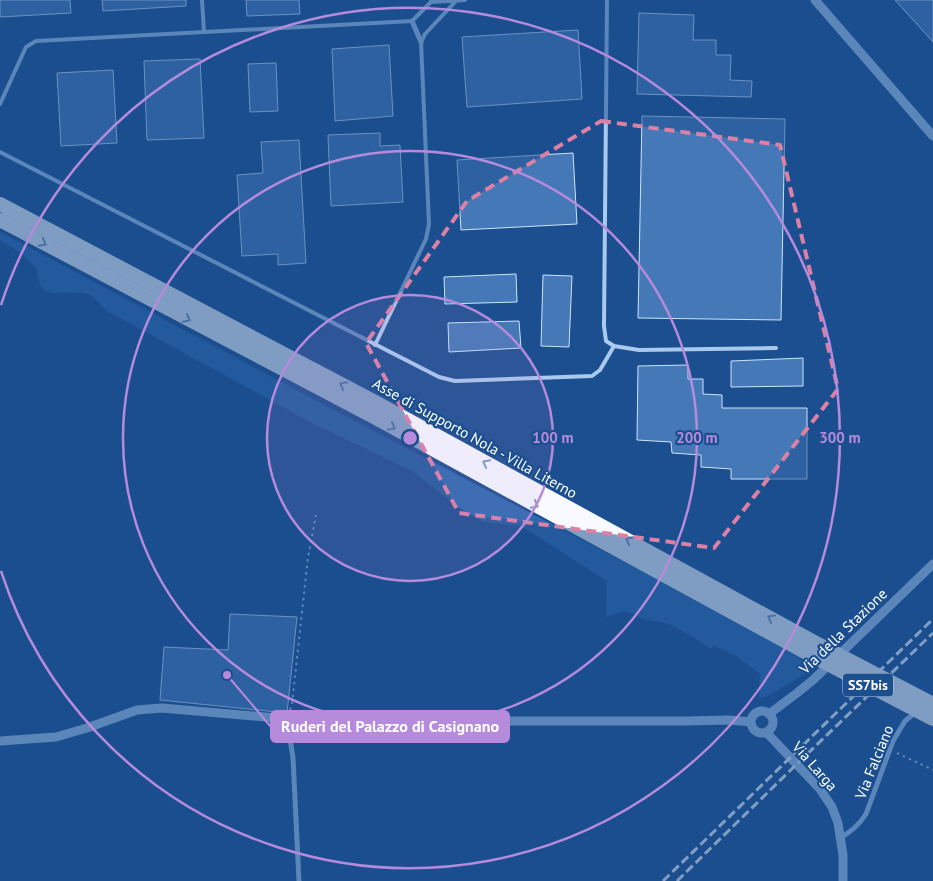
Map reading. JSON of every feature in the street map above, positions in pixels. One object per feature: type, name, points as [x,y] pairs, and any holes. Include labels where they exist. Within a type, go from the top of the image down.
[{"type":"highway","name":"Asse di Supporto Nola - Villa Literno","points":[[0,204],[377,403],[929,703]]},
{"type":"highway","name":"Asse di Supporto Nola - Villa Literno","points":[[0,220],[374,417],[803,651],[933,719]]},
{"type":"street","points":[[815,0],[933,136]]},
{"type":"street","points":[[412,21],[421,42]]},
{"type":"street","name":"Via della Stazione","points":[[769,714],[813,680],[933,564]]},
{"type":"street","points":[[929,703],[933,697]]},
{"type":"street","points":[[0,741],[56,738],[138,710],[162,708],[325,721],[730,720],[751,722],[753,715],[763,711],[769,714],[772,720],[772,724],[766,732]]},
{"type":"street","name":"Via Falciano","points":[[840,838],[853,830],[862,821],[893,741],[905,721],[919,709]]},
{"type":"street","points":[[287,719],[293,758],[299,881]]},
{"type":"street","name":"Via Larga","points":[[751,722],[756,731],[766,732],[820,789],[832,807],[838,823],[843,855],[844,881]]},
{"type":"lane","points":[[202,0],[204,32]]},
{"type":"lane","points":[[375,345],[426,239],[429,224],[421,42],[425,34],[456,0]]},
{"type":"lane","points":[[0,104],[26,47],[36,41],[412,21],[431,1],[465,0]]},
{"type":"lane","points":[[608,0],[604,326],[606,341],[614,346],[639,350],[776,348]]},
{"type":"lane","points":[[0,152],[439,377],[455,381],[592,376],[600,370],[614,346]]},
{"type":"path","points":[[287,719],[292,704],[308,557],[316,515]]},
{"type":"path","points":[[890,749],[933,770]]},
{"type":"highlighted area","points":[[601,121],[780,145],[838,389],[714,548],[459,513],[366,343],[467,201]]},
{"type":"shaded area","points":[[0,232],[330,408],[754,630],[814,668],[768,696],[759,698],[760,674],[738,657],[713,645],[712,649],[674,626],[661,622],[648,620],[624,611],[606,617],[607,581],[521,526],[483,522],[461,509],[412,471],[314,424],[107,311],[90,295],[85,293],[53,293],[44,290],[33,265],[20,253],[0,240]]},
{"type":"building","points":[[0,0],[70,0],[71,13],[0,17]]},
{"type":"building","points":[[102,0],[186,0],[186,6],[103,11]]},
{"type":"building","points":[[246,0],[299,0],[300,14],[247,16]]},
{"type":"building","points":[[895,0],[933,0],[933,42]]},
{"type":"building","points":[[639,13],[694,15],[693,40],[716,40],[716,55],[731,55],[730,80],[752,81],[751,97],[637,94]]},
{"type":"building","points":[[578,30],[582,99],[467,107],[462,37]]},
{"type":"building","points":[[389,45],[393,116],[335,121],[332,49]]},
{"type":"building","points":[[200,59],[204,138],[147,140],[144,61]]},
{"type":"building","points":[[276,63],[278,111],[250,112],[248,64]]},
{"type":"building","points":[[113,70],[117,143],[61,146],[57,73]]},
{"type":"building","points":[[642,116],[785,119],[781,320],[638,318]]},
{"type":"building","points":[[380,133],[380,146],[400,145],[403,202],[331,206],[328,135]]},
{"type":"building","points":[[299,140],[306,263],[278,265],[278,254],[242,256],[237,175],[263,173],[261,142]]},
{"type":"building","points":[[573,153],[577,224],[461,230],[457,160]]},
{"type":"building","points":[[516,274],[517,302],[445,304],[444,277]]},
{"type":"building","points":[[543,275],[572,276],[569,347],[541,346]]},
{"type":"building","points":[[519,321],[521,348],[449,352],[448,323]]},
{"type":"building","points":[[803,358],[803,386],[731,387],[731,361]]},
{"type":"building","points":[[688,365],[688,379],[703,379],[703,394],[722,395],[722,408],[807,408],[807,479],[731,479],[731,469],[701,467],[701,455],[672,453],[671,442],[637,440],[638,366]]},
{"type":"building","points":[[230,614],[297,617],[287,713],[160,700],[164,647],[228,650]]},
{"type":"railway","points":[[663,881],[933,619]]},
{"type":"railway","points":[[677,881],[933,633]]},
{"type":"place","name":"Ruderi del Palazzo di Casignano","points":[[227,675]]}]
